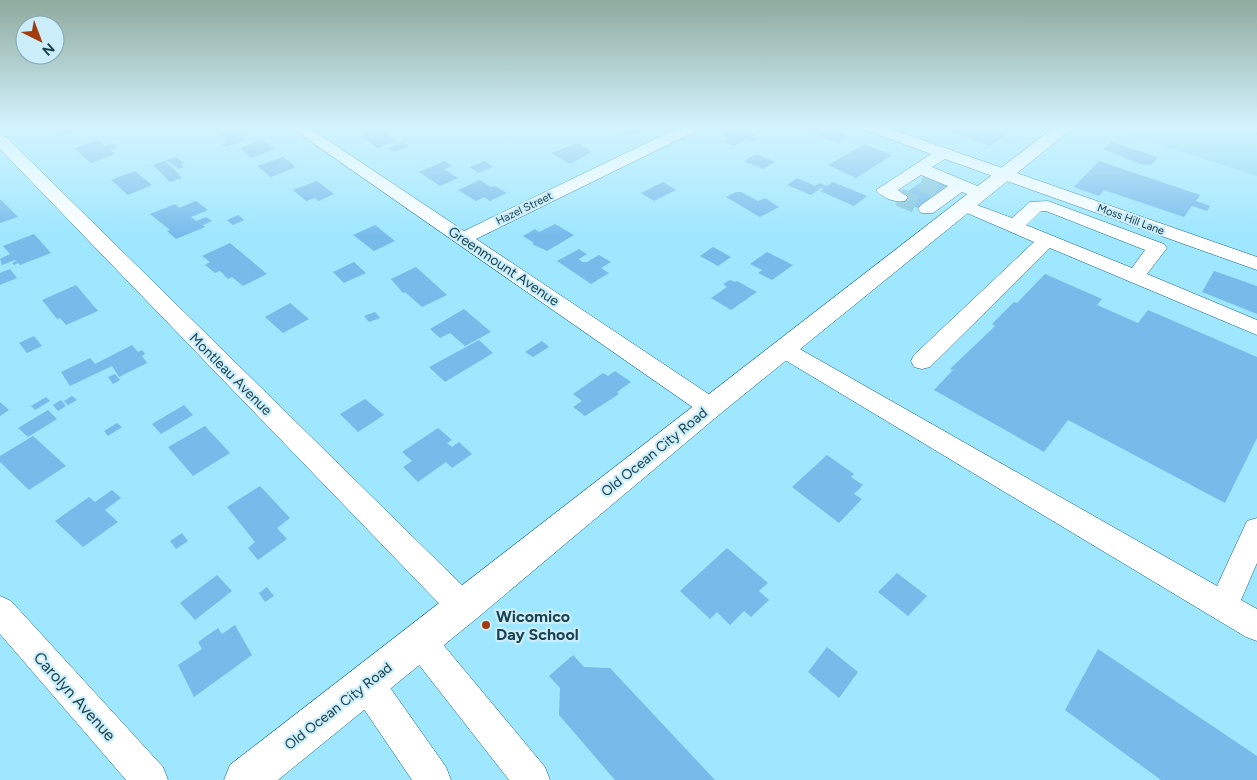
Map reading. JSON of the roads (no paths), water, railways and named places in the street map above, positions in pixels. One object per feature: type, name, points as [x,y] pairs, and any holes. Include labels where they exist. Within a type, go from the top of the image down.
[{"type":"main road","name":"Old Ocean City Road","points":[[245,780],[783,349],[946,201],[1006,175],[1019,163]]},
{"type":"street","name":"Montleau Avenue","points":[[23,163],[463,607]]},
{"type":"street","name":"Greenmount Avenue","points":[[352,163],[710,407]]},
{"type":"street","name":"Hazel Street","points":[[463,238],[618,163]]},
{"type":"street","points":[[931,163],[908,183],[946,201],[1014,226],[1257,328]]},
{"type":"street","name":"Moss Hill Lane","points":[[971,163],[1257,264]]},
{"type":"street","points":[[1014,226],[1036,206],[1048,206],[1157,248],[1135,277]]},
{"type":"street","points":[[1072,251],[1098,225]]},
{"type":"street","points":[[922,361],[1047,240]]},
{"type":"street","points":[[783,349],[1257,626]]},
{"type":"street","points":[[1223,606],[1257,530]]},
{"type":"street","name":"Carolyn Avenue","points":[[0,611],[150,780]]},
{"type":"street","points":[[420,641],[532,780]]},
{"type":"street","points":[[367,684],[433,780]]},
{"type":"tunnel","points":[[921,182],[942,192]]},
{"type":"tunnel","points":[[899,197],[920,206]]},
{"type":"place","name":"Wicomico Day School","points":[[486,625]]}]
